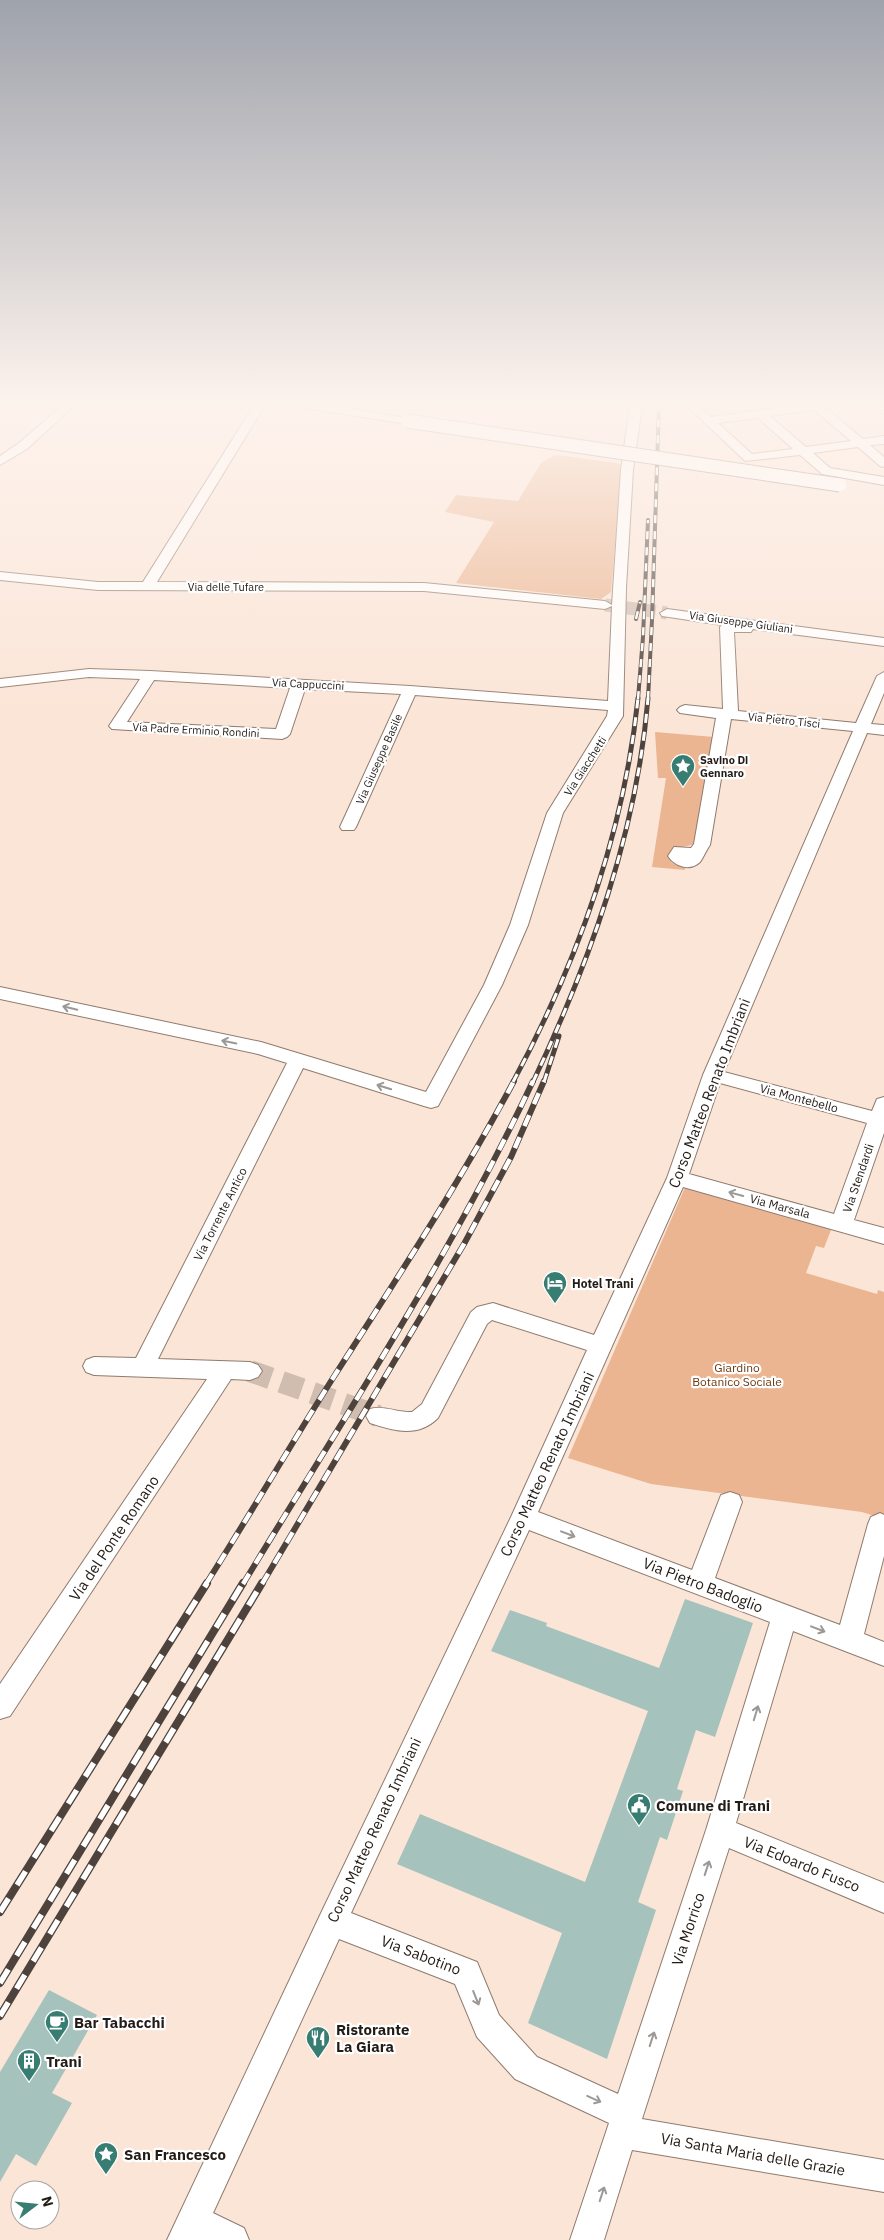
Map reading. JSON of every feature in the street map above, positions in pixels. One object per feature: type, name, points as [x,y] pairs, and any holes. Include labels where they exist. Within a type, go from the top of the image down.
[{"type":"street","points":[[147,586],[195,510]]},
{"type":"street","name":"Via Giacchetti","points":[[298,1059],[431,1101],[492,985],[519,925],[555,813],[614,721],[624,510]]},
{"type":"street","name":"Via delle Tufare","points":[[0,576],[74,584],[147,586],[400,586],[452,589],[605,605]]},
{"type":"street","name":"Via delle Tufare","points":[[452,589],[491,599],[620,613]]},
{"type":"street","name":"Via Giuseppe Giuliani","points":[[667,612],[884,642]]},
{"type":"street","name":"Via Giuseppe Giuliani","points":[[728,714],[727,627],[775,632],[814,632]]},
{"type":"street","name":"Via Cappuccini","points":[[0,683],[88,673],[150,675],[410,690],[616,706]]},
{"type":"street","name":"Via Padre Erminio Rondini","points":[[150,675],[117,726],[282,734],[299,684]]},
{"type":"street","name":"Corso Matteo Renato Imbriani","points":[[189,2230],[332,1921],[523,1517],[677,1178],[713,1075],[872,729],[884,676]]},
{"type":"street","name":"Via Giuseppe Basile","points":[[348,827],[410,690]]},
{"type":"street","name":"Via Pietro Tisci","points":[[685,710],[872,729]]},
{"type":"street","points":[[695,854],[702,845],[728,714]]},
{"type":"street","points":[[0,993],[261,1048],[298,1059]]},
{"type":"street","name":"Via Torrente Antico","points":[[142,1369],[298,1059]]},
{"type":"street","name":"Via Montebello","points":[[713,1075],[882,1115]]},
{"type":"street","name":"Via Stendardi","points":[[842,1223],[882,1115]]},
{"type":"street","name":"Via Marsala","points":[[677,1178],[884,1236]]},
{"type":"street","points":[[378,1416],[407,1424],[424,1418],[430,1411],[479,1318],[485,1313],[493,1311],[601,1346]]},
{"type":"street","points":[[94,1366],[142,1369]]},
{"type":"street","name":"Via del Ponte Romano","points":[[0,1707],[238,1370],[142,1369]]},
{"type":"street","points":[[700,1584],[730,1502]]},
{"type":"street","name":"Via Pietro Badoglio","points":[[523,1517],[884,1654]]},
{"type":"street","points":[[849,1640],[880,1524]]},
{"type":"street","name":"Via Morrico","points":[[587,2240],[720,1830],[785,1616]]},
{"type":"street","name":"Via Edoardo Fusco","points":[[720,1830],[884,1898]]},
{"type":"street","name":"Via Sabotino","points":[[332,1921],[466,1972],[488,2026],[526,2068],[625,2123]]},
{"type":"street","name":"Via Santa Maria delle Grazie","points":[[625,2123],[884,2176]]},
{"type":"street","points":[[189,2230],[232,2240]]},
{"type":"green space","points":[[447,510],[618,510],[611,592],[601,599],[456,583],[494,522],[445,512]]},
{"type":"green space","points":[[655,732],[714,737],[696,844],[672,849],[668,855],[672,863],[685,868],[685,870],[652,867],[666,778],[658,778]]},
{"type":"green space","name":"Giardino Botanico Sociale","points":[[686,1185],[831,1230],[824,1248],[816,1246],[806,1273],[877,1294],[878,1290],[884,1292],[884,1519],[862,1512],[651,1484],[568,1458]]},
{"type":"building","name":"Comune di Trani","points":[[685,1599],[753,1623],[715,1737],[696,1730],[677,1789],[683,1791],[667,1840],[660,1837],[638,1902],[656,1910],[607,2059],[528,2023],[562,1933],[397,1864],[420,1814],[585,1882],[648,1711],[491,1651],[510,1610],[547,1623],[546,1626],[659,1668]]},
{"type":"building","name":"Trani","points":[[49,1990],[97,2015],[52,2093],[72,2103],[36,2166],[16,2154],[0,2182],[0,2072]]},
{"type":"tunnel","points":[[605,605],[667,613]]},
{"type":"tunnel","points":[[250,1371],[378,1416]]},
{"type":"railway","points":[[648,699],[656,510]]},
{"type":"railway","points":[[638,699],[643,637],[648,520]]},
{"type":"railway","points":[[636,619],[640,602]]},
{"type":"railway","points":[[513,1082],[558,991],[594,896],[622,798],[638,698]]},
{"type":"railway","points":[[533,1082],[592,943],[608,895],[633,798],[648,698]]},
{"type":"railway","points":[[544,1082],[559,1036]]},
{"type":"railway","points":[[206,1584],[449,1194],[514,1081]]},
{"type":"railway","points":[[243,1584],[432,1274],[501,1146],[533,1081]]},
{"type":"railway","points":[[262,1584],[464,1244],[511,1157],[544,1081]]},
{"type":"railway","points":[[0,1912],[207,1583]]},
{"type":"railway","points":[[0,1983],[243,1583]]},
{"type":"railway","points":[[0,2016],[262,1583]]},
{"type":"place","name":"Savino Di Gennaro","points":[[683,787]]},
{"type":"place","name":"Hotel Trani","points":[[555,1304]]},
{"type":"place","name":"Comune di Trani","points":[[639,1826]]},
{"type":"place","name":"Bar Tabacchi","points":[[57,2043]]},
{"type":"place","name":"Ristorante La Giara","points":[[318,2059]]},
{"type":"place","name":"Trani","points":[[29,2082]]},
{"type":"place","name":"San Francesco","points":[[106,2175]]}]
